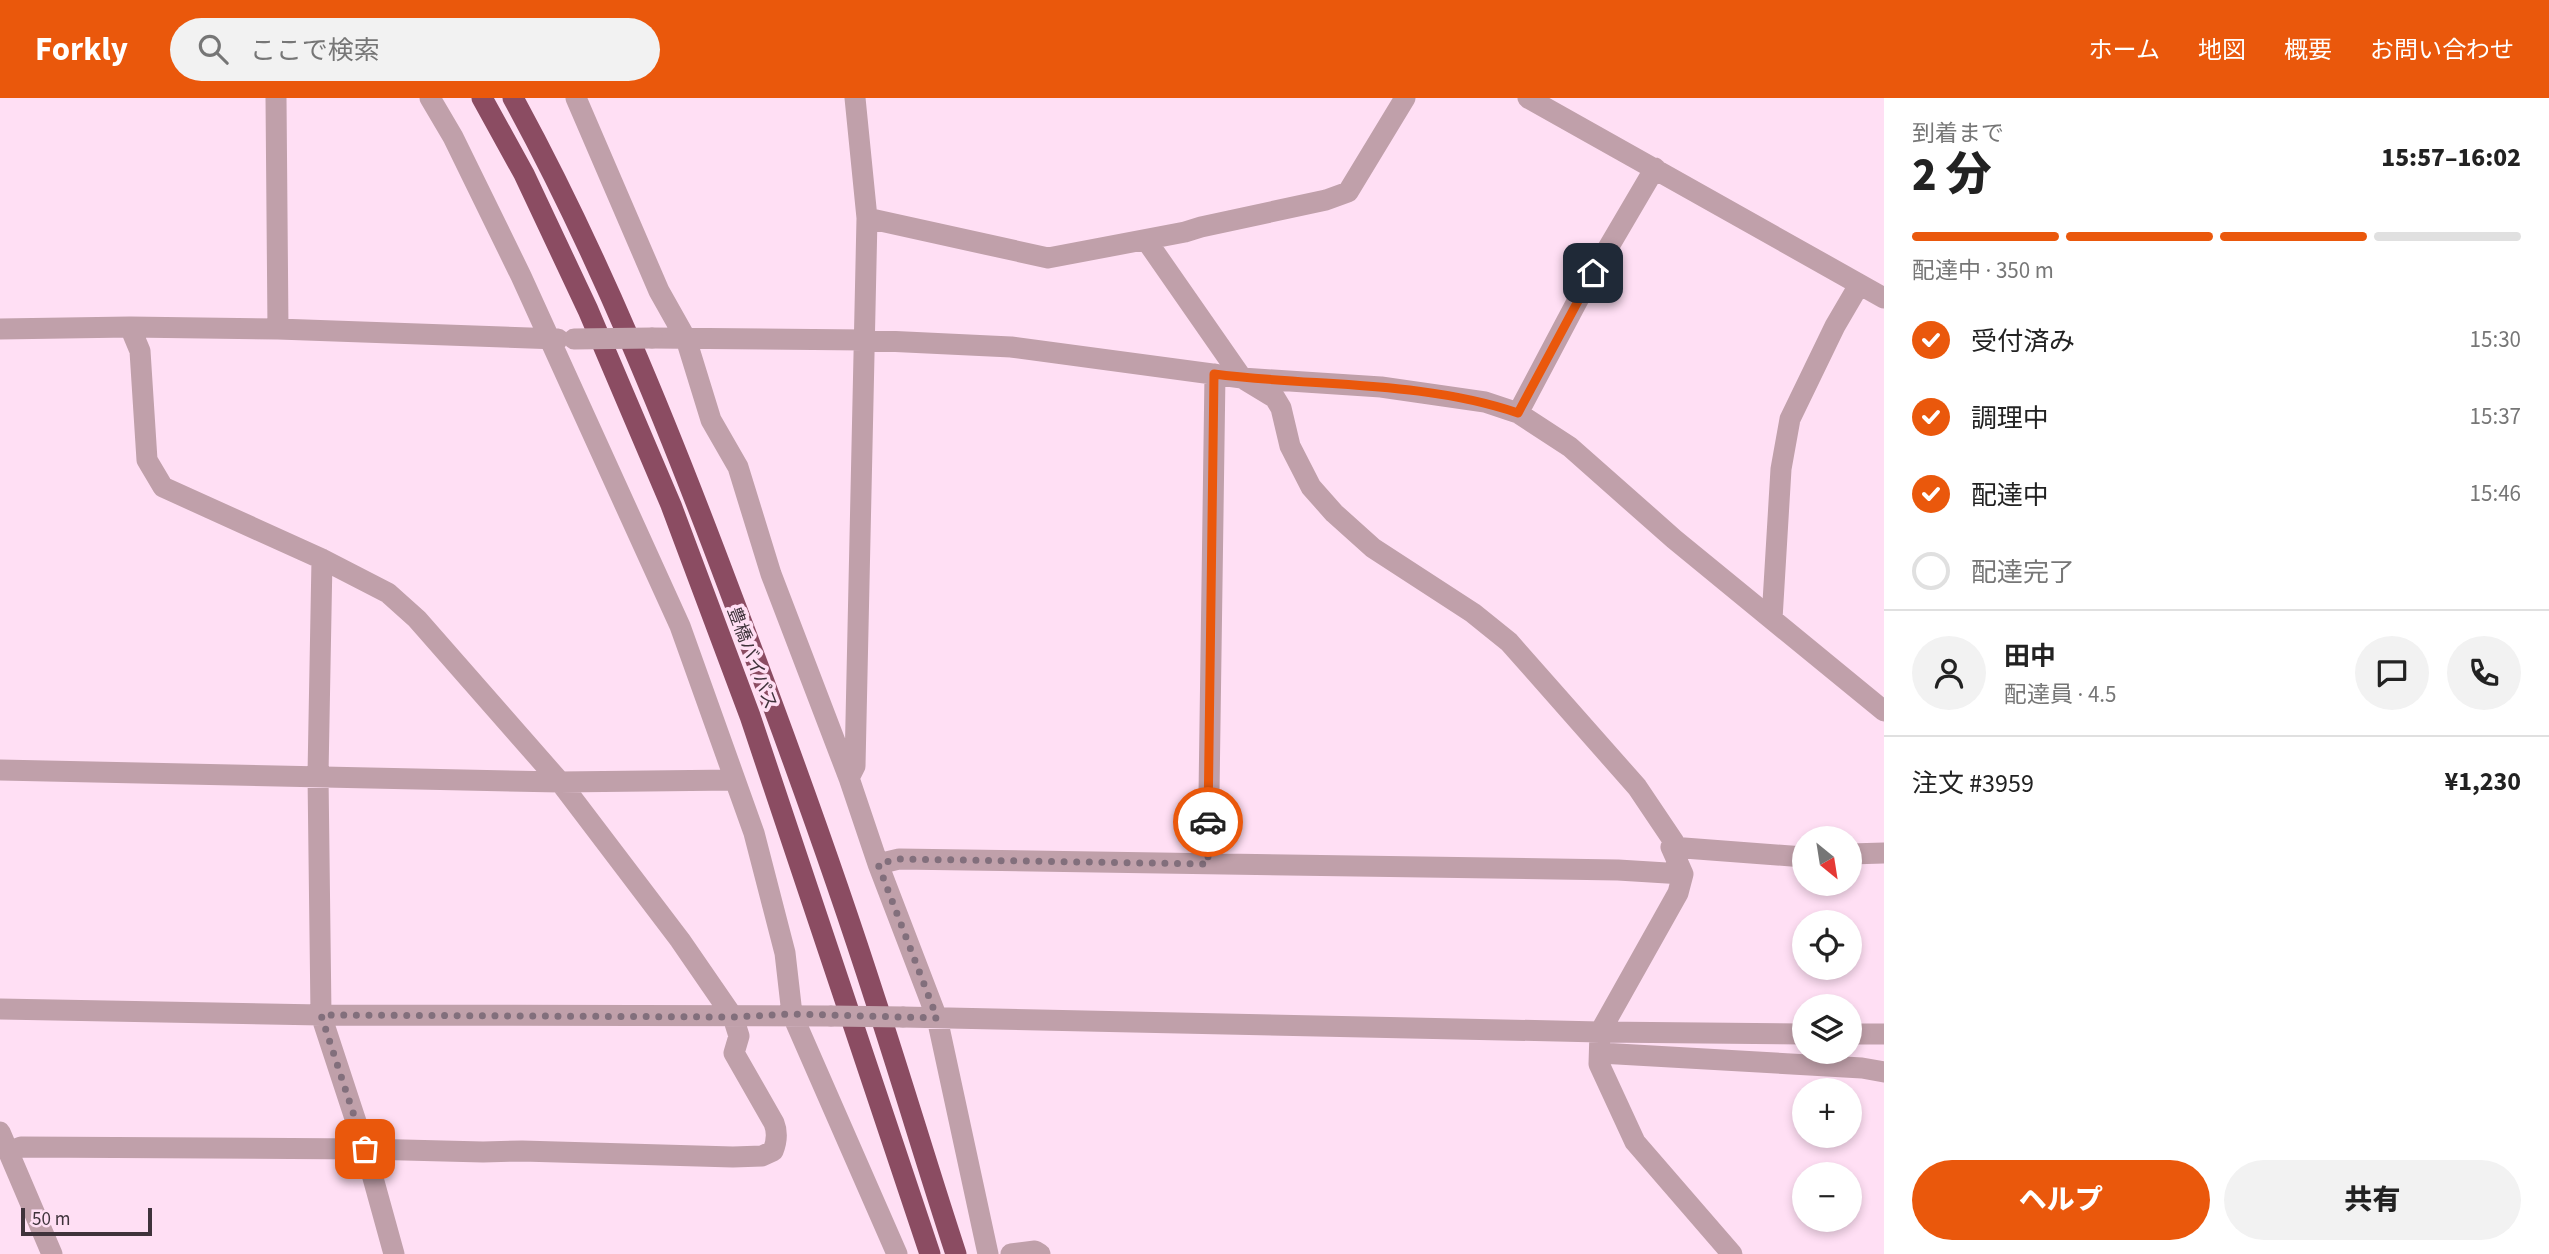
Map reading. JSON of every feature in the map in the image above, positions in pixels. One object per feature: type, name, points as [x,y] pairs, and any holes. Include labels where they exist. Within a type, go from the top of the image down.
[{"type":"highway","name":"豊橋バイパス","points":[[482,98],[524,174],[588,310],[671,505],[786,818],[930,1254]]},
{"type":"highway","name":"豊橋バイパス","points":[[513,98],[614,306],[696,501],[816,825],[875,996],[956,1254]]},
{"type":"street","points":[[276,98],[278,329]]},
{"type":"street","points":[[430,98],[453,136],[680,625],[754,833],[785,953],[792,1014],[897,1254]]},
{"type":"street","points":[[576,98],[659,291],[686,339],[711,420],[738,467],[771,574],[937,1018],[988,1254]]},
{"type":"street","points":[[849,778],[855,765],[867,218],[855,98]]},
{"type":"street","points":[[867,218],[1048,258],[1146,240],[1326,200],[1348,192],[1405,98]]},
{"type":"street","points":[[1528,98],[1884,299]]},
{"type":"street","points":[[1518,413],[1581,293],[1655,168]]},
{"type":"street","points":[[1146,240],[1242,378],[1275,398],[1281,408],[1290,446],[1311,487],[1334,513],[1373,548],[1474,613],[1509,642],[1637,787],[1674,842],[1671,847]]},
{"type":"street","points":[[1772,619],[1781,469],[1790,419],[1835,326],[1859,285]]},
{"type":"street","points":[[8,1152],[21,1147],[365,1149],[762,1156],[773,1151],[778,1131],[734,1053],[739,1036],[733,1017],[680,940],[560,782],[417,619],[388,593],[322,559],[163,487],[147,460],[140,351],[130,327]]},
{"type":"street","points":[[0,329],[278,329],[548,340],[864,340],[1010,347],[1242,378],[1381,387],[1485,402],[1518,413],[1570,447],[1674,539],[1884,711]]},
{"type":"street","points":[[1208,864],[1214,374]]},
{"type":"street","points":[[322,559],[318,775],[321,1015],[365,1149],[394,1254]]},
{"type":"street","points":[[0,770],[560,782],[734,780]]},
{"type":"street","points":[[1671,847],[1792,856]]},
{"type":"street","points":[[1671,847],[1683,874],[1678,893],[1600,1043],[1599,1064],[1635,1142],[1732,1254]]},
{"type":"street","points":[[1862,854],[1884,853]]},
{"type":"street","points":[[878,864],[899,859],[1604,870],[1683,874]]},
{"type":"street","points":[[0,1009],[321,1015],[733,1017],[792,1014],[937,1018],[1600,1043],[1884,1072]]},
{"type":"street","points":[[1862,1034],[1884,1034]]},
{"type":"street","points":[[1600,1043],[1792,1035]]},
{"type":"street","points":[[0,1132],[52,1254]]},
{"type":"street","points":[[1011,1254],[1035,1251],[1040,1254]]},
{"type":"way so far","points":[[365,1149],[321,1015],[733,1017],[792,1014],[937,1018],[878,864],[899,859],[1208,864],[1208,822]]},
{"type":"route","points":[[1208,822],[1214,374],[1381,387],[1485,402],[1518,413],[1593,273]]}]
